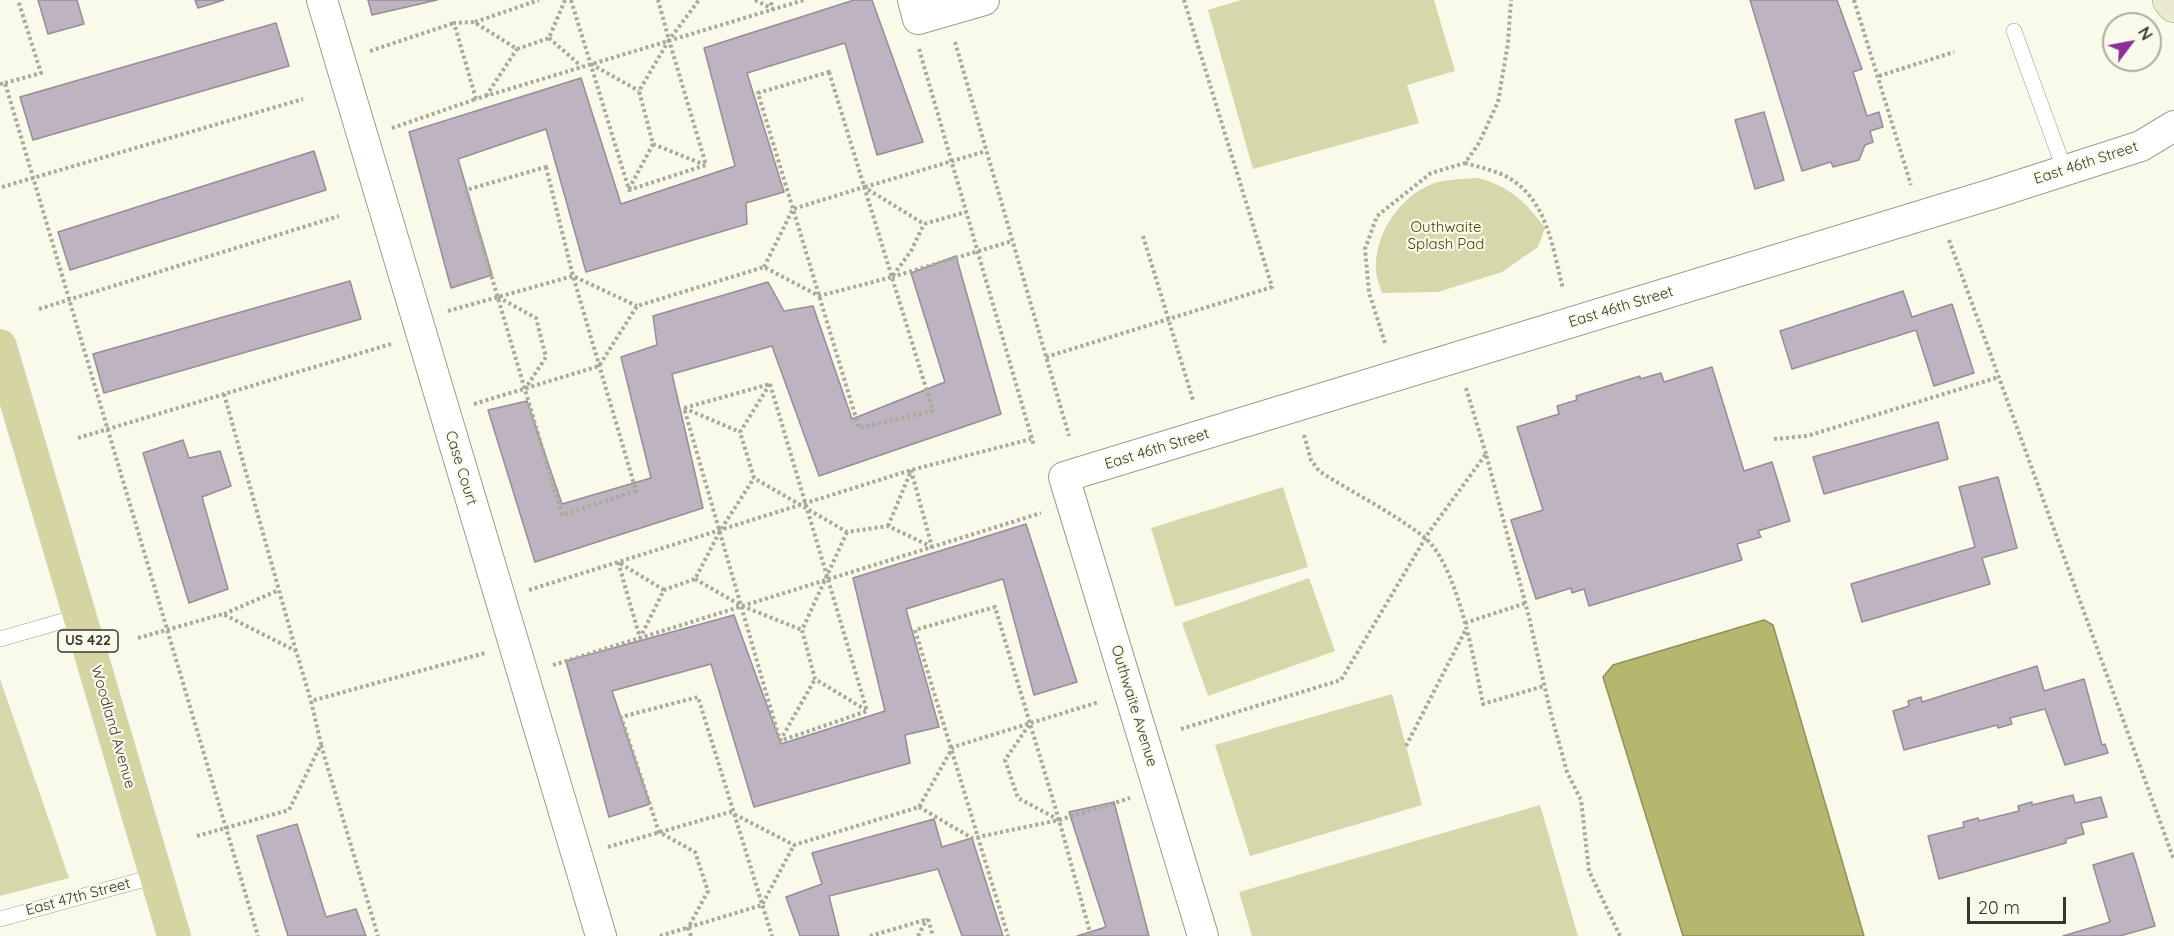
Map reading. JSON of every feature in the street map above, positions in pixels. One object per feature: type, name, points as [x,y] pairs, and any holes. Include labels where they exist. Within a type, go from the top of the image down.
[{"type":"main road","name":"Woodland Avenue","points":[[0,346],[174,936]]},
{"type":"street","name":"Case Court","points":[[322,0],[601,936]]},
{"type":"street","points":[[916,9],[984,0]]},
{"type":"street","points":[[2169,0],[2174,6]]},
{"type":"street","name":"East 46th Street","points":[[1064,477],[2065,171],[2141,146],[2174,126]]},
{"type":"street","name":"Outhwaite Avenue","points":[[1064,477],[1203,936]]},
{"type":"lane","points":[[2014,31],[2065,171]]},
{"type":"lane","points":[[0,639],[80,615]]},
{"type":"lane","name":"East 47th Street","points":[[0,919],[156,876]]},
{"type":"path","points":[[18,0],[41,73],[2,83],[33,178],[258,936]]},
{"type":"path","points":[[360,55],[454,23],[474,22],[539,0]]},
{"type":"path","points":[[485,96],[517,49],[549,38],[564,0]]},
{"type":"path","points":[[572,0],[629,190]]},
{"type":"path","points":[[658,0],[706,165]]},
{"type":"path","points":[[629,190],[653,144],[639,92],[669,40],[699,0]]},
{"type":"path","points":[[756,0],[773,9]]},
{"type":"path","points":[[770,0],[773,9]]},
{"type":"path","points":[[383,132],[485,96],[804,0]]},
{"type":"path","points":[[1046,357],[1272,287],[1184,0]]},
{"type":"path","points":[[1384,343],[1369,292],[1365,249],[1377,216],[1431,173],[1465,162],[1479,143],[1498,102],[1508,43],[1511,0]]},
{"type":"path","points":[[1854,0],[1911,185]]},
{"type":"path","points":[[474,22],[517,49]]},
{"type":"path","points":[[454,23],[476,99]]},
{"type":"path","points":[[549,38],[581,66]]},
{"type":"path","points":[[954,39],[1069,436]]},
{"type":"path","points":[[919,49],[1034,446]]},
{"type":"path","points":[[1879,76],[1954,52]]},
{"type":"path","points":[[590,64],[639,92]]},
{"type":"path","points":[[829,72],[933,411],[859,428],[792,210],[758,93],[829,72]]},
{"type":"path","points":[[3,187],[303,99]]},
{"type":"path","points":[[653,144],[706,165]]},
{"type":"path","points":[[764,267],[792,210],[986,151]]},
{"type":"path","points":[[1465,162],[1509,178],[1531,198],[1546,223],[1563,289]]},
{"type":"path","points":[[629,190],[706,165]]},
{"type":"path","points":[[546,167],[573,276],[636,491],[562,515],[466,190],[546,167]]},
{"type":"path","points":[[864,187],[924,224],[966,212]]},
{"type":"path","points":[[39,309],[339,216]]},
{"type":"path","points":[[892,277],[911,251],[924,224]]},
{"type":"path","points":[[1143,236],[1193,400]]},
{"type":"path","points":[[1948,237],[2174,860]]},
{"type":"path","points":[[465,407],[599,366],[637,306],[764,267],[819,296],[1012,241]]},
{"type":"path","points":[[437,314],[573,276],[637,306]]},
{"type":"path","points":[[498,297],[536,318],[546,357],[525,389]]},
{"type":"path","points":[[78,438],[393,344]]},
{"type":"path","points":[[1774,439],[1807,436],[1999,377]]},
{"type":"path","points":[[684,408],[770,384]]},
{"type":"path","points":[[770,384],[740,432],[753,478],[804,504],[847,532],[888,526],[932,547]]},
{"type":"path","points":[[770,384],[867,711]]},
{"type":"path","points":[[1466,388],[1526,603],[1544,686],[1567,771],[1581,800],[1589,871],[1620,936]]},
{"type":"path","points":[[224,394],[311,701],[321,744],[378,936]]},
{"type":"path","points":[[684,408],[740,432]]},
{"type":"path","points":[[684,408],[780,741]]},
{"type":"path","points":[[1303,435],[1311,460],[1319,471],[1425,538],[1444,564],[1467,628],[1483,704],[1544,686]]},
{"type":"path","points":[[518,593],[911,470],[1031,439]]},
{"type":"path","points":[[1181,729],[1341,680],[1425,538],[1486,454]]},
{"type":"path","points":[[888,526],[911,470]]},
{"type":"path","points":[[911,470],[932,547]]},
{"type":"path","points":[[640,638],[664,590],[695,579],[720,531],[753,478]]},
{"type":"path","points":[[552,665],[1047,512]]},
{"type":"path","points":[[847,532],[827,580],[802,630],[815,679],[867,711]]},
{"type":"path","points":[[618,562],[664,590]]},
{"type":"path","points":[[618,562],[640,638]]},
{"type":"path","points":[[695,579],[742,606],[802,630]]},
{"type":"path","points":[[138,638],[224,614],[279,590]]},
{"type":"path","points":[[1464,623],[1526,603]]},
{"type":"path","points":[[1008,936],[915,630],[995,607],[1091,936]]},
{"type":"path","points":[[224,614],[296,651]]},
{"type":"path","points":[[1406,746],[1467,628]]},
{"type":"path","points":[[311,701],[486,652]]},
{"type":"path","points":[[780,741],[815,679]]},
{"type":"path","points":[[691,936],[688,928],[708,891],[695,852],[659,832],[621,717],[698,697],[772,936]]},
{"type":"path","points":[[606,848],[730,812],[794,845],[919,807],[953,747],[1102,701]]},
{"type":"path","points":[[780,741],[867,711]]},
{"type":"path","points":[[1029,724],[1005,760],[1018,798],[1059,820]]},
{"type":"path","points":[[198,836],[289,810],[321,744]]},
{"type":"path","points":[[919,807],[972,838],[1059,820],[1133,797]]},
{"type":"path","points":[[660,936],[762,905],[794,845]]},
{"type":"path","points":[[870,936],[928,919]]},
{"type":"path","points":[[918,936],[928,919]]},
{"type":"path","points":[[928,919],[933,936]]},
{"type":"green space","points":[[1241,0],[1434,0],[1455,71],[1407,85],[1419,123],[1253,169],[1208,10]]},
{"type":"green space","name":"Outhwaite Splash Pad","points":[[1478,178],[1508,191],[1531,211],[1545,228],[1538,247],[1502,272],[1438,292],[1382,293],[1376,273],[1376,257],[1384,231],[1399,208],[1420,190],[1432,184]]},
{"type":"green space","points":[[1283,487],[1308,567],[1175,607],[1151,528]]},
{"type":"green space","points":[[1309,578],[1335,651],[1208,696],[1182,623]]},
{"type":"green space","points":[[0,679],[69,878],[0,896]]},
{"type":"green space","points":[[1392,694],[1422,805],[1250,856],[1215,745]]},
{"type":"green space","points":[[1540,805],[1578,936],[1252,936],[1239,892]]},
{"type":"shaded area","points":[[1764,620],[1773,625],[1864,936],[1683,936],[1603,677],[1613,665]]},
{"type":"building","points":[[38,0],[77,0],[84,24],[48,34]]},
{"type":"building","points":[[195,0],[224,0],[198,8]]},
{"type":"building","points":[[368,0],[437,0],[372,15]]},
{"type":"building","points":[[854,0],[872,0],[923,142],[877,155],[845,43],[747,73],[784,192],[746,203],[747,224],[586,272],[546,129],[458,159],[492,275],[451,288],[409,132],[581,78],[621,204],[735,166],[704,48]]},
{"type":"building","points":[[1750,0],[1837,0],[1862,69],[1853,72],[1867,116],[1879,112],[1883,127],[1870,131],[1873,142],[1865,145],[1859,160],[1833,167],[1831,162],[1802,171]]},
{"type":"building","points":[[276,23],[289,66],[33,140],[20,97]]},
{"type":"building","points":[[1764,112],[1784,180],[1755,189],[1735,120]]},
{"type":"building","points":[[314,151],[326,190],[70,270],[58,232]]},
{"type":"building","points":[[956,256],[1001,414],[819,476],[772,346],[672,374],[703,508],[535,562],[488,410],[527,401],[562,504],[651,478],[621,357],[657,345],[653,316],[768,282],[784,311],[813,306],[852,419],[945,382],[911,273]]},
{"type":"building","points":[[350,281],[361,319],[104,393],[93,354]]},
{"type":"building","points":[[1903,291],[1912,317],[1952,304],[1974,373],[1934,386],[1916,330],[1792,369],[1780,331]]},
{"type":"building","points":[[1712,367],[1744,471],[1772,462],[1790,521],[1758,531],[1761,537],[1737,544],[1742,560],[1589,606],[1584,589],[1572,593],[1571,588],[1536,599],[1511,520],[1543,510],[1517,427],[1559,414],[1557,406],[1577,400],[1576,396],[1640,376],[1640,379],[1661,373],[1664,382]]},
{"type":"building","points":[[1938,422],[1948,459],[1824,494],[1813,457]]},
{"type":"building","points":[[183,440],[189,458],[220,451],[231,486],[202,497],[228,589],[189,603],[143,453]]},
{"type":"building","points":[[1998,477],[2017,548],[1982,558],[1990,584],[1862,622],[1851,584],[1975,547],[1959,487]]},
{"type":"building","points":[[1026,524],[1077,682],[1034,695],[1003,579],[906,609],[939,727],[905,735],[910,763],[754,807],[711,664],[612,691],[650,804],[609,817],[566,661],[734,615],[781,744],[885,711],[853,578]]},
{"type":"building","points":[[2037,666],[2044,691],[2084,679],[2102,745],[2105,744],[2108,753],[2065,765],[2045,709],[2010,718],[2012,724],[1998,728],[1997,725],[1904,750],[1893,711],[1909,706],[1908,701],[1921,697],[1922,702]]},
{"type":"building","points":[[2073,795],[2075,803],[2101,797],[2107,817],[2081,823],[2084,834],[2066,839],[2066,843],[1939,879],[1928,836],[1964,827],[1963,822],[1978,818],[1979,821],[2019,811],[2018,806],[2032,802],[2032,805]]},
{"type":"building","points":[[1114,802],[1149,936],[1077,936],[1106,927],[1069,812]]},
{"type":"building","points":[[934,819],[942,847],[972,838],[1003,936],[962,936],[938,869],[829,896],[839,936],[800,936],[786,897],[822,884],[812,853]]},
{"type":"building","points":[[297,824],[326,917],[356,909],[366,936],[288,936],[257,836]]},
{"type":"building","points":[[2133,853],[2155,926],[2120,936],[2063,936],[2110,922],[2093,865]]}]
